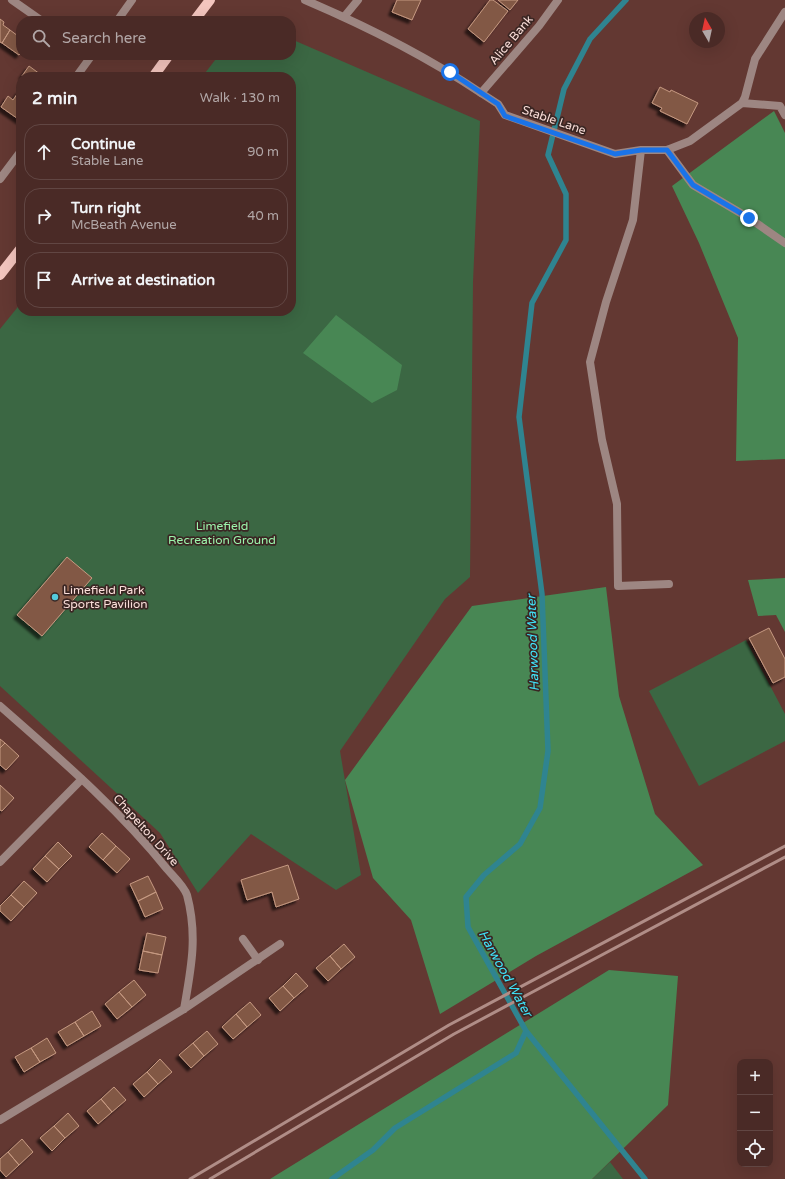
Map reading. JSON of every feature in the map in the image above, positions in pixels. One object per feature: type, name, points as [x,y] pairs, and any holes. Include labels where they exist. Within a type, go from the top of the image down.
[{"type":"main road","points":[[198,16],[210,0]]},
{"type":"main road","points":[[157,72],[165,60]]},
{"type":"main road","points":[[0,275],[16,254]]},
{"type":"street","points":[[12,0],[35,16]]},
{"type":"street","points":[[121,16],[132,0]]},
{"type":"street","name":"Stable Lane","points":[[305,0],[344,17],[443,68],[498,104],[505,116],[615,154],[641,150],[667,150],[690,141],[742,103]]},
{"type":"street","points":[[344,17],[358,0]]},
{"type":"street","name":"Alice Bank","points":[[481,93],[539,26],[558,0]]},
{"type":"street","points":[[785,12],[755,59],[742,103],[780,106],[785,115]]},
{"type":"street","points":[[79,72],[88,60]]},
{"type":"street","points":[[641,150],[633,220],[606,302],[590,362],[602,440],[617,504],[618,586],[668,584]]},
{"type":"street","points":[[667,150],[693,185],[749,218],[785,243]]},
{"type":"street","points":[[1,176],[16,157]]},
{"type":"street","name":"Chapelton Drive","points":[[0,706],[82,779],[154,853],[186,894],[194,933],[184,1009]]},
{"type":"street","points":[[0,862],[82,779]]},
{"type":"street","points":[[243,939],[258,960]]},
{"type":"street","points":[[1,1118],[184,1009],[280,944]]},
{"type":"green space","name":"Limefield Recreation Ground","points":[[296,41],[480,121],[473,282],[470,577],[445,599],[340,751],[361,875],[336,890],[251,834],[198,893],[160,833],[0,686],[0,329],[16,309],[16,316],[296,316],[296,72],[206,72],[215,60],[296,60]]},
{"type":"green space","points":[[774,111],[785,133],[785,459],[736,461],[738,338],[699,243],[672,186]]},
{"type":"green space","points":[[336,315],[402,365],[397,390],[372,403],[303,353]]},
{"type":"green space","points":[[785,578],[785,632],[776,615],[758,616],[748,580]]},
{"type":"green space","points":[[606,587],[619,696],[655,814],[703,865],[536,956],[440,1014],[411,920],[373,878],[345,780],[472,606]]},
{"type":"green space","points":[[746,640],[785,714],[785,741],[699,786],[649,691]]},
{"type":"green space","points":[[609,970],[678,976],[668,1105],[592,1179],[270,1179]]},
{"type":"green space","points":[[610,1162],[623,1179],[592,1179]]},
{"type":"building","points":[[397,0],[421,0],[412,20],[392,12]]},
{"type":"building","points":[[490,0],[493,0],[508,11],[484,42],[468,29]]},
{"type":"building","points":[[498,0],[518,0],[510,10]]},
{"type":"building","points":[[0,19],[4,22],[3,25],[10,30],[2,43],[0,42]]},
{"type":"building","points":[[10,30],[16,34],[16,53],[2,43]]},
{"type":"building","points":[[29,66],[37,72],[25,72]]},
{"type":"building","points":[[660,87],[670,92],[671,90],[698,103],[687,124],[660,111],[662,108],[652,103]]},
{"type":"building","points":[[8,96],[13,100],[16,96],[16,118],[1,107]]},
{"type":"building","name":"Limefield Park Sports Pavilion","points":[[67,557],[92,578],[42,636],[17,615]]},
{"type":"building","points":[[769,628],[785,659],[785,677],[773,683],[749,638]]},
{"type":"building","points":[[0,739],[5,743],[0,748]]},
{"type":"building","points":[[5,743],[19,756],[6,770],[0,765],[0,748]]},
{"type":"building","points":[[0,785],[14,798],[2,811],[0,810]]},
{"type":"building","points":[[102,833],[116,846],[103,860],[89,847]]},
{"type":"building","points":[[58,842],[72,856],[59,869],[45,856]]},
{"type":"building","points":[[116,846],[130,859],[117,873],[103,860]]},
{"type":"building","points":[[45,856],[59,869],[47,882],[33,869]]},
{"type":"building","points":[[288,865],[299,899],[276,907],[272,892],[247,900],[241,880]]},
{"type":"building","points":[[148,876],[156,892],[138,901],[130,884]]},
{"type":"building","points":[[24,881],[37,893],[24,907],[11,895]]},
{"type":"building","points":[[156,892],[163,909],[145,917],[138,901]]},
{"type":"building","points":[[11,895],[24,907],[11,921],[0,911],[0,906]]},
{"type":"building","points":[[147,933],[166,937],[162,955],[143,951]]},
{"type":"building","points":[[344,944],[355,957],[341,969],[330,956]]},
{"type":"building","points":[[143,951],[162,955],[158,973],[139,970]]},
{"type":"building","points":[[330,956],[341,969],[328,981],[316,968]]},
{"type":"building","points":[[296,973],[308,986],[294,998],[283,986]]},
{"type":"building","points":[[134,980],[146,995],[132,1007],[119,992]]},
{"type":"building","points":[[283,986],[294,998],[280,1011],[269,998]]},
{"type":"building","points":[[119,992],[132,1007],[117,1019],[105,1004]]},
{"type":"building","points":[[250,1002],[261,1015],[247,1027],[236,1014]]},
{"type":"building","points":[[92,1011],[101,1026],[84,1036],[75,1022]]},
{"type":"building","points":[[236,1014],[247,1027],[233,1039],[222,1027]]},
{"type":"building","points":[[75,1022],[84,1036],[67,1046],[58,1032]]},
{"type":"building","points":[[207,1031],[218,1044],[204,1056],[193,1043]]},
{"type":"building","points":[[47,1038],[56,1053],[40,1062],[31,1048]]},
{"type":"building","points":[[193,1043],[204,1056],[191,1068],[179,1055]]},
{"type":"building","points":[[31,1048],[40,1062],[24,1072],[15,1057]]},
{"type":"building","points":[[160,1059],[172,1072],[158,1084],[147,1072]]},
{"type":"building","points":[[147,1072],[158,1084],[144,1097],[133,1084]]},
{"type":"building","points":[[114,1087],[126,1100],[112,1112],[101,1099]]},
{"type":"building","points":[[101,1099],[112,1112],[98,1124],[87,1111]]},
{"type":"building","points":[[68,1113],[79,1126],[65,1138],[54,1126]]},
{"type":"building","points":[[54,1126],[65,1138],[52,1151],[40,1138]]},
{"type":"building","points":[[22,1139],[33,1152],[19,1165],[8,1152]]},
{"type":"building","points":[[8,1152],[19,1165],[6,1177],[0,1170],[0,1159]]},
{"type":"waterway","name":"Harwood Water","points":[[332,1179],[373,1150],[395,1128],[516,1053],[526,1031],[468,927],[466,897],[484,875],[520,844],[540,808],[548,751],[542,594],[519,417],[532,303],[566,240],[566,194],[548,155],[564,89],[590,39],[626,0]]},
{"type":"waterway","points":[[526,1031],[645,1179]]},
{"type":"railway","points":[[190,1179],[449,1025],[785,846]]},
{"type":"railway","points":[[210,1179],[454,1034],[785,857]]},
{"type":"place","name":"Limefield Park Sports Pavilion","points":[[55,597]]},
{"type":"route","points":[[450,72],[498,104],[505,116],[615,154],[641,150],[667,150],[693,185],[749,218]]}]
